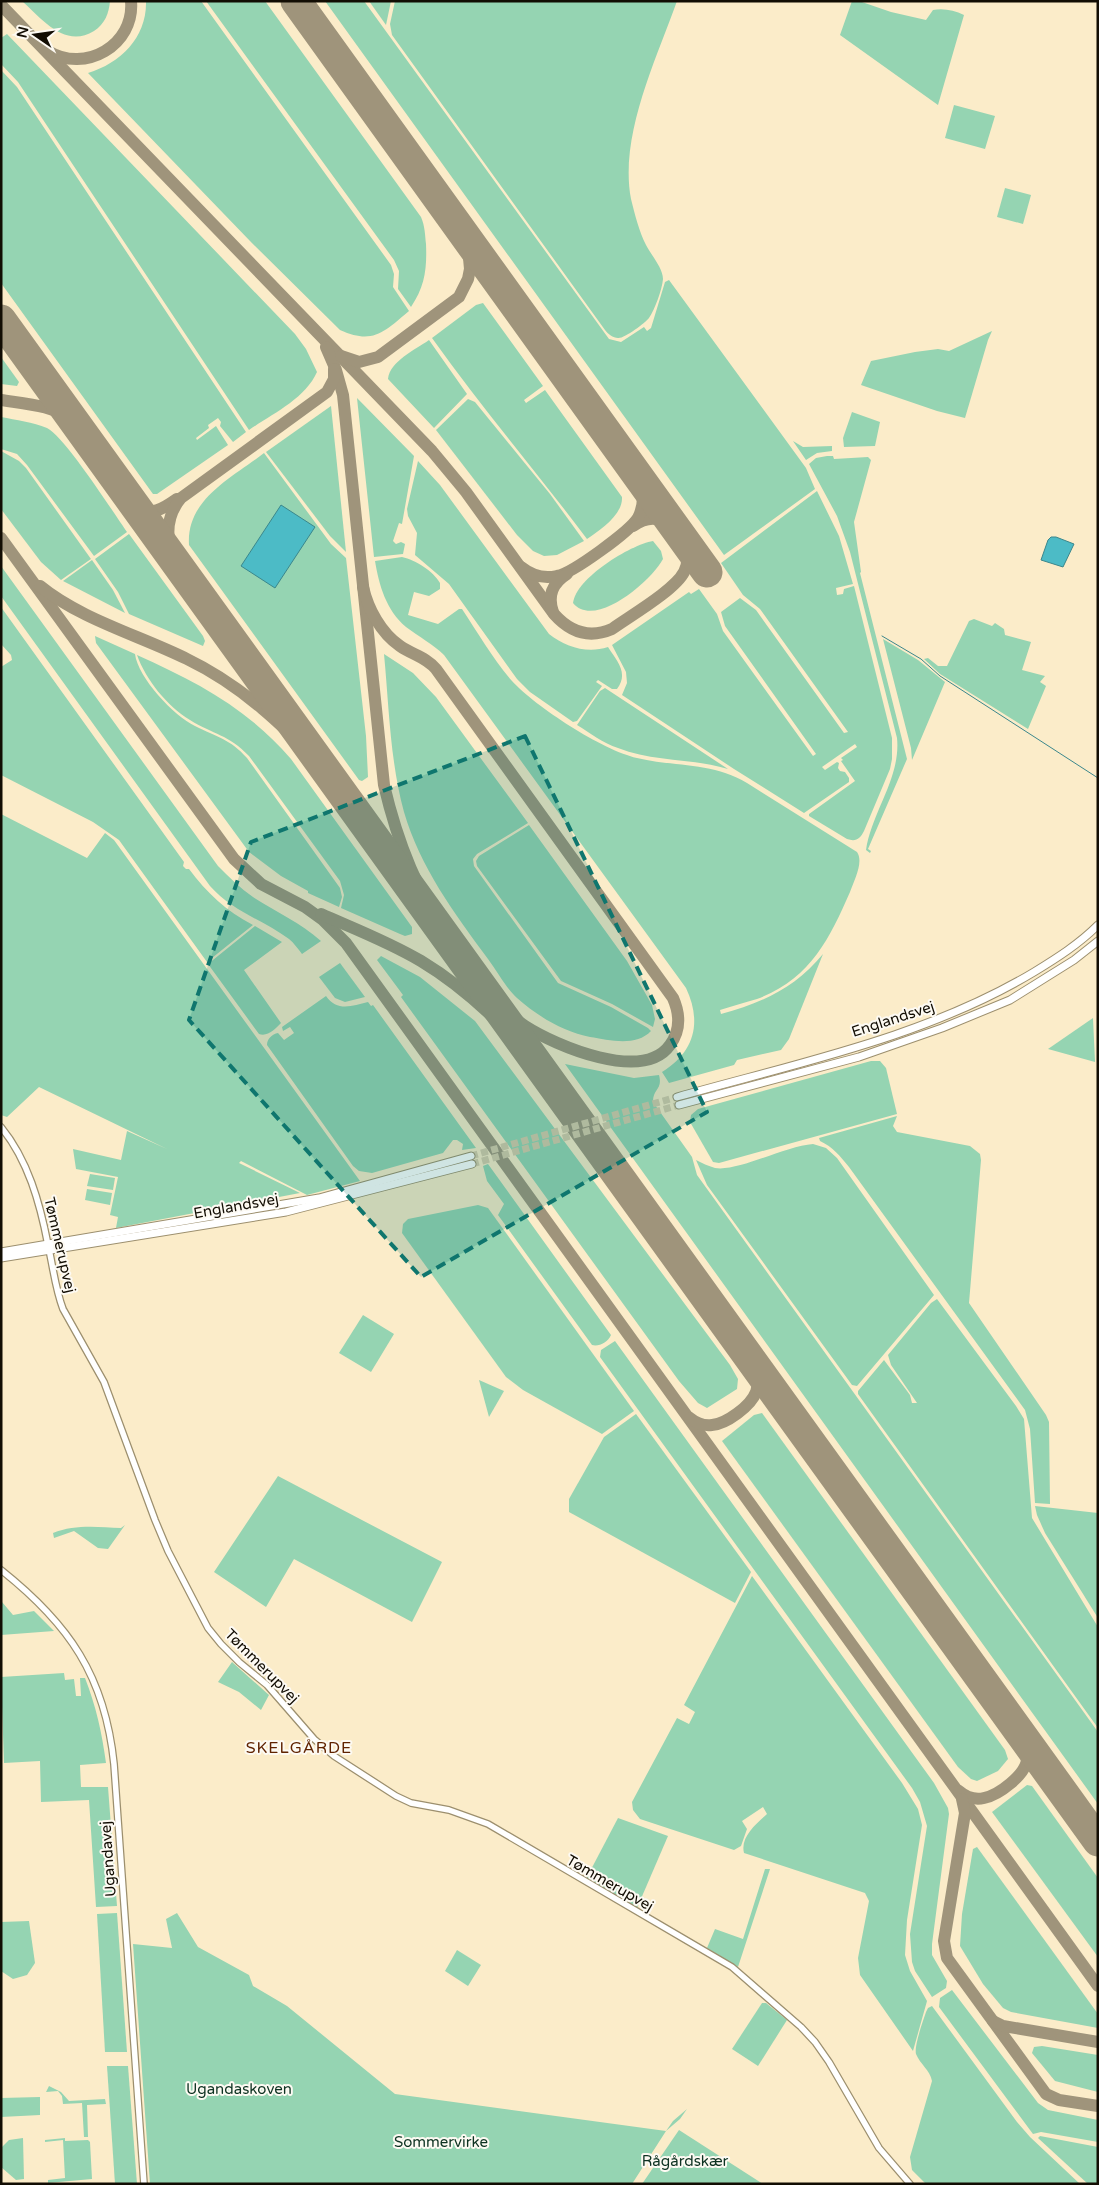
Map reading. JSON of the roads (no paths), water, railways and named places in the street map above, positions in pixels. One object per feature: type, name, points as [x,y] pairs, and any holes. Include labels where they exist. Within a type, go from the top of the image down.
[{"type":"main road","name":"Englandsvej","points":[[1098,925],[1065,953],[1003,990],[937,1019],[678,1101],[859,1057],[942,1028],[1010,1000],[1074,960],[1098,941]]},
{"type":"main road","name":"Englandsvej","points":[[1,1258],[49,1248],[286,1212],[472,1160]]},
{"type":"main road","name":"Englandsvej","points":[[1,1252],[49,1248]]},
{"type":"street","name":"Tømmerupvej","points":[[1,1127],[22,1157],[31,1182],[49,1248],[60,1302],[104,1382],[165,1544],[208,1628],[221,1644],[267,1685],[318,1743],[381,1787],[411,1803],[449,1810],[488,1824],[732,1968],[801,2027],[815,2042],[880,2148],[910,2184]]},
{"type":"street","name":"Ugandavej","points":[[1,1570],[40,1602],[70,1638],[93,1680],[107,1722],[114,1764],[144,2184]]},
{"type":"water","points":[[281,505],[315,527],[275,588],[241,566]]},
{"type":"water","points":[[1051,537],[1074,544],[1063,567],[1041,560],[1048,540]]},
{"type":"waterway","points":[[882,636],[921,659],[940,676],[1098,778]]},
{"type":"tunnel","points":[[471,1156],[677,1097]]},
{"type":"tunnel","points":[[472,1164],[679,1105]]},
{"type":"district","name":"SKELGÅRDE","points":[[299,1748]]},
{"type":"park label","name":"Ugandaskoven","points":[[239,2089]]},
{"type":"park label","name":"Sommervirke","points":[[441,2142]]},
{"type":"park label","name":"Rågårdskær","points":[[685,2161]]}]
